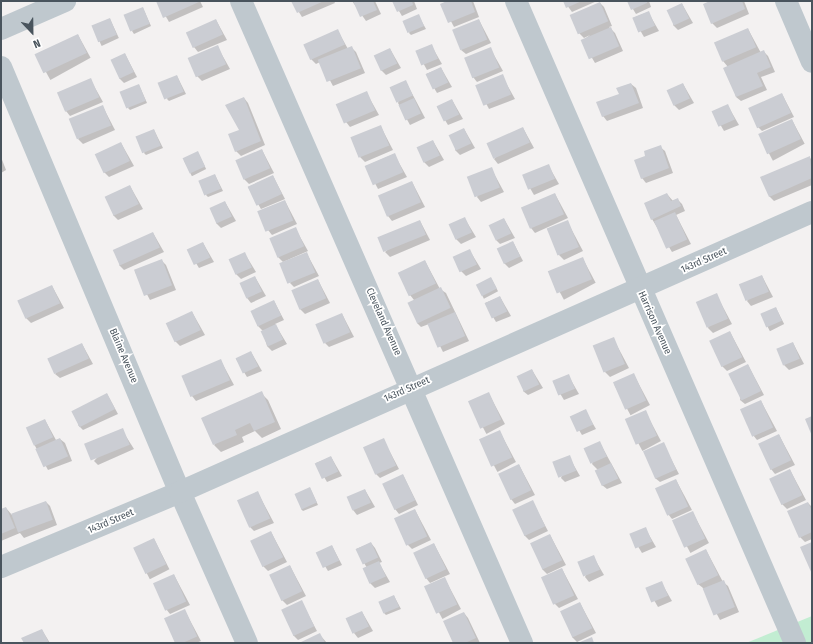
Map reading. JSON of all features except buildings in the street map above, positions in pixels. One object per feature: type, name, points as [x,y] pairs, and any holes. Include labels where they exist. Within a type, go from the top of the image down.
[{"type":"street","points":[[1,29],[65,1]]},
{"type":"street","name":"Cleveland Avenue","points":[[241,1],[412,388],[522,643]]},
{"type":"street","name":"Harrison Avenue","points":[[516,1],[640,290],[795,643]]},
{"type":"street","points":[[786,1],[812,62]]},
{"type":"street","name":"Blaine Avenue","points":[[1,67],[180,492],[247,643]]},
{"type":"street","name":"143rd Street","points":[[1,567],[180,492],[412,388],[640,290],[812,212]]},
{"type":"green space","points":[[812,616],[812,643],[746,643]]}]
